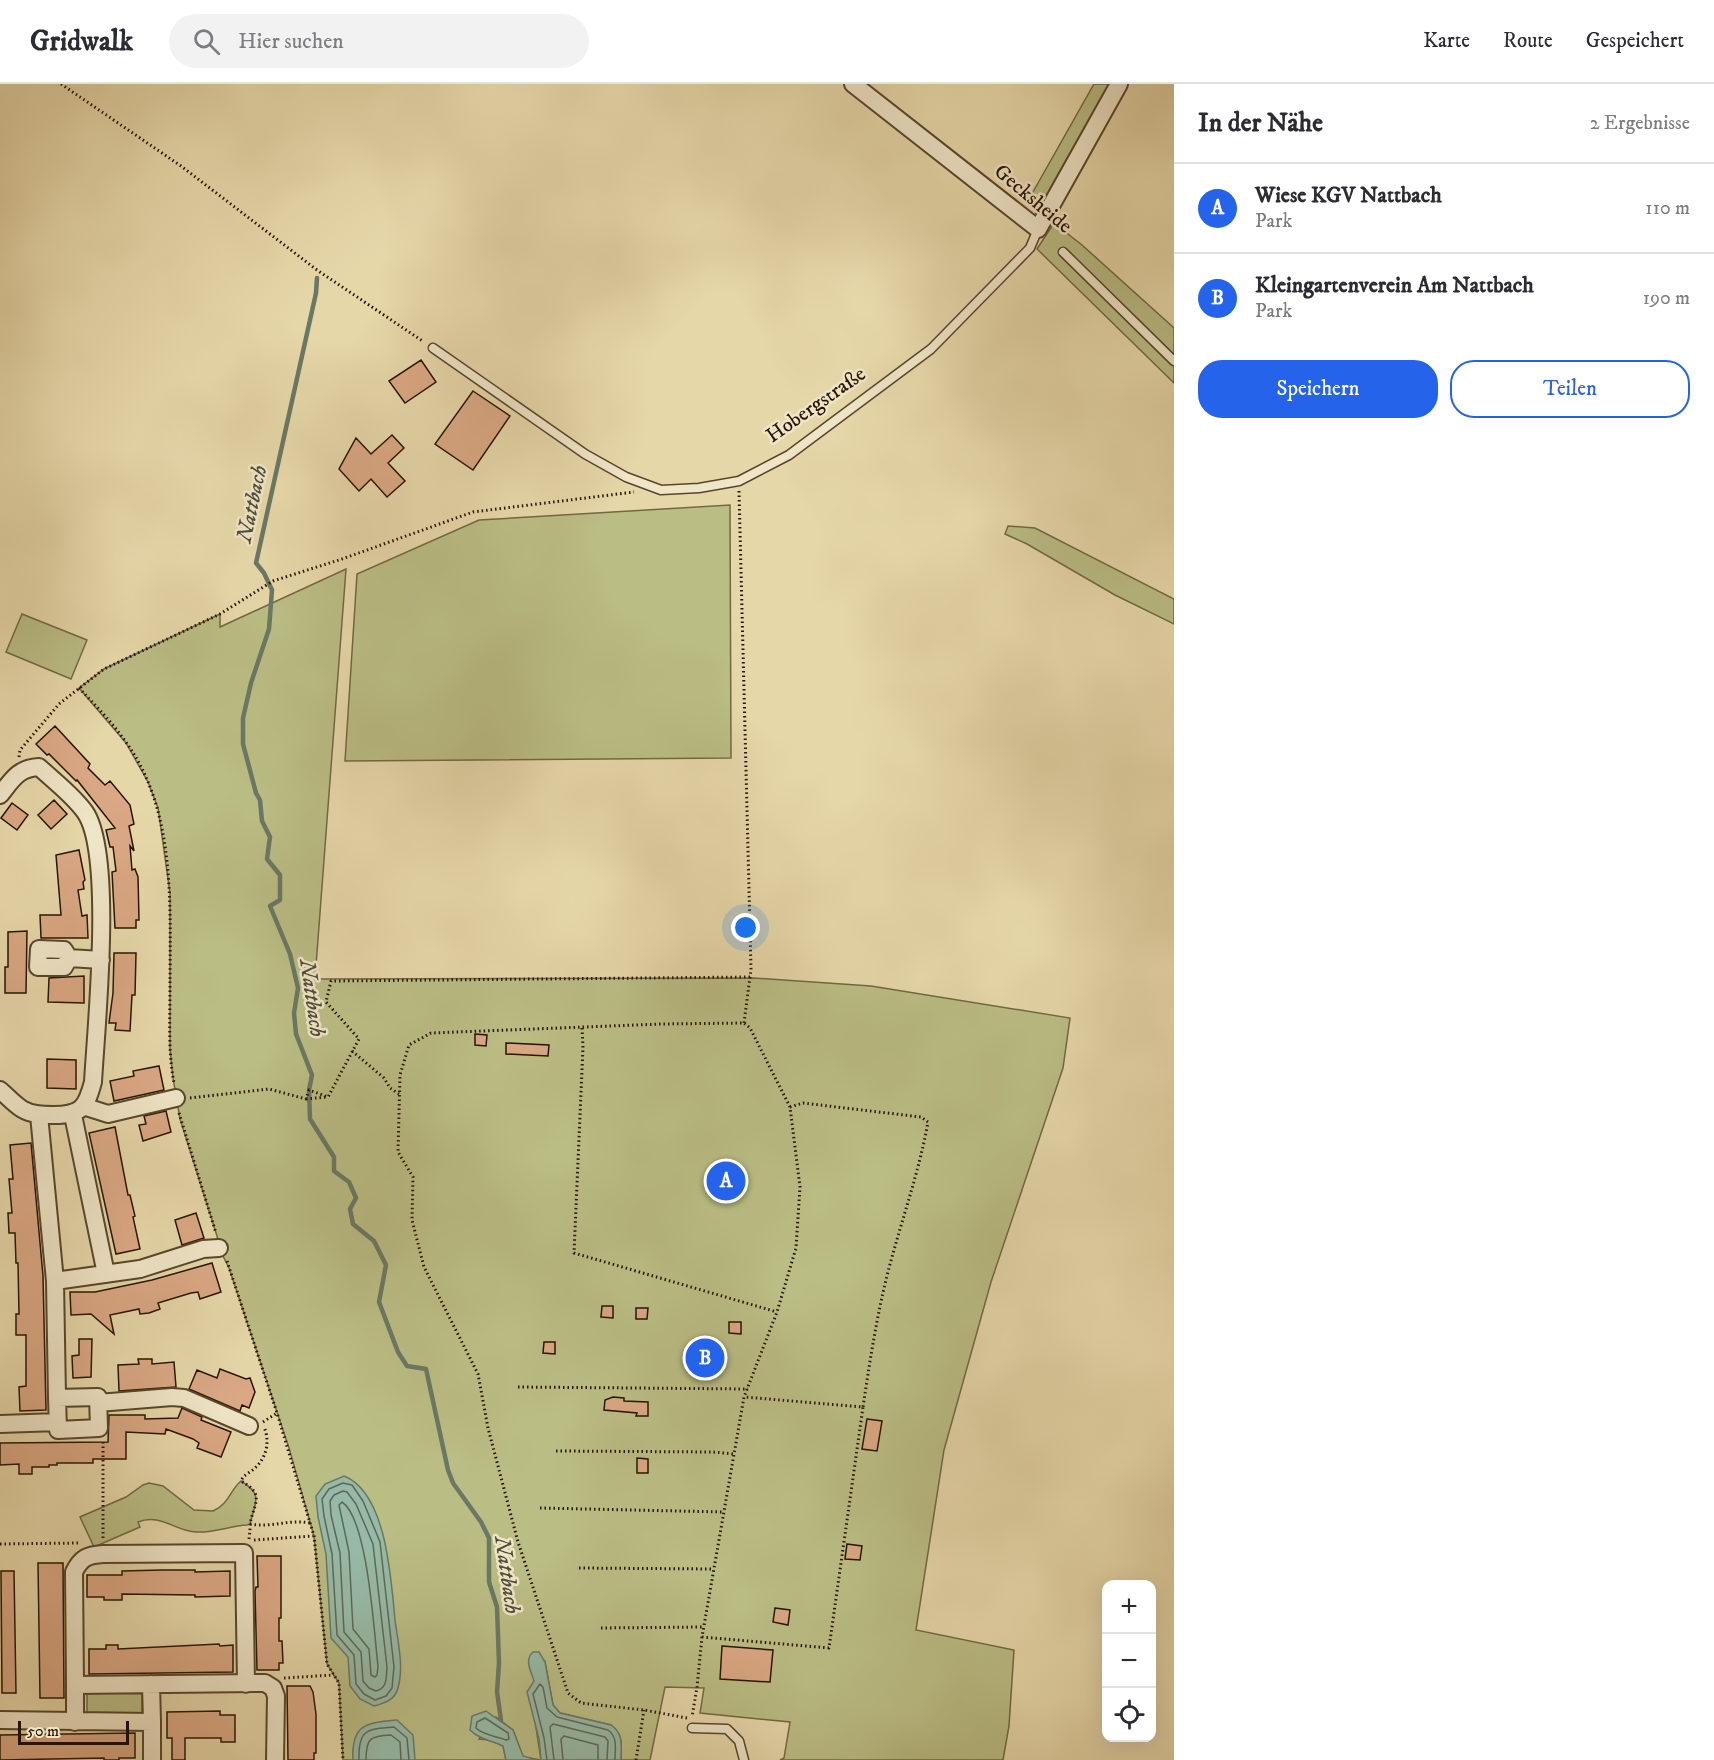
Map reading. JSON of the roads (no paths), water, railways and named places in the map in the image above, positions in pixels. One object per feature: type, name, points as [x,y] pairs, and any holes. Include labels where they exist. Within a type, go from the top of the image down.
[{"type":"street","name":"Gecksheide","points":[[853,84],[1038,229]]},
{"type":"street","name":"Hobergstraße","points":[[1038,229],[1119,84]]},
{"type":"street","points":[[0,795],[26,768],[39,767],[70,795],[86,814],[96,842],[100,872],[101,960],[93,1082],[89,1096],[78,1110],[106,1275]]},
{"type":"street","points":[[69,957],[101,960]]},
{"type":"street","points":[[0,1090],[22,1109],[39,1115],[78,1110],[108,1113],[176,1098]]},
{"type":"street","points":[[39,1115],[55,1281],[57,1398],[58,1430],[99,1428],[98,1397],[57,1398]]},
{"type":"street","points":[[55,1281],[140,1269],[203,1249],[219,1248]]},
{"type":"street","points":[[98,1402],[178,1397],[256,1424]]},
{"type":"street","points":[[0,1424],[58,1422]]},
{"type":"street","points":[[75,1722],[74,1572],[78,1563],[85,1556],[244,1553],[246,1684]]},
{"type":"street","points":[[75,1685],[265,1683],[273,1688],[276,1696],[275,1760]]},
{"type":"street","points":[[152,1684],[152,1760]]},
{"type":"street","points":[[0,1720],[152,1722]]},
{"type":"lane","name":"Hobergstraße","points":[[434,348],[585,454],[626,477],[661,490],[699,488],[739,481],[789,455],[931,349],[1030,248],[1038,229]]},
{"type":"lane","name":"Gecksheide","points":[[1063,252],[1174,361]]},
{"type":"lane","points":[[692,1728],[727,1729],[739,1741],[744,1760]]},
{"type":"water","points":[[344,1476],[358,1485],[370,1500],[378,1518],[391,1583],[400,1654],[400,1680],[397,1692],[392,1698],[374,1706],[360,1699],[350,1686],[348,1657],[331,1638],[326,1554],[316,1496],[325,1484]]},
{"type":"water","points":[[533,1652],[539,1652],[545,1662],[553,1705],[560,1713],[611,1725],[620,1736],[621,1760],[541,1760],[539,1739],[527,1692],[534,1681],[529,1662]]},
{"type":"water","points":[[486,1711],[513,1730],[523,1756],[537,1760],[506,1760],[503,1746],[482,1738],[470,1730],[472,1716]]},
{"type":"water","points":[[397,1720],[413,1735],[415,1760],[353,1760],[353,1748],[358,1732],[369,1724]]},
{"type":"waterway","name":"Nattbach","points":[[317,278],[316,293],[256,563],[272,590],[269,629],[251,683],[243,718],[243,744],[260,800],[262,821],[270,837],[267,859],[280,875],[280,900],[270,906],[290,954],[298,988],[294,1013],[296,1034],[312,1075],[309,1090],[310,1119],[334,1157],[334,1171],[349,1182],[356,1198],[350,1209],[353,1224],[374,1241],[386,1265],[379,1302],[398,1352],[407,1366],[426,1369],[448,1470],[453,1483],[481,1522],[489,1538],[489,1582],[497,1607],[499,1663],[497,1692],[501,1720]]},
{"type":"place","name":"Wiese KGV Nattbach","points":[[726,1181]]},
{"type":"place","name":"Kleingartenverein Am Nattbach","points":[[705,1358]]}]
